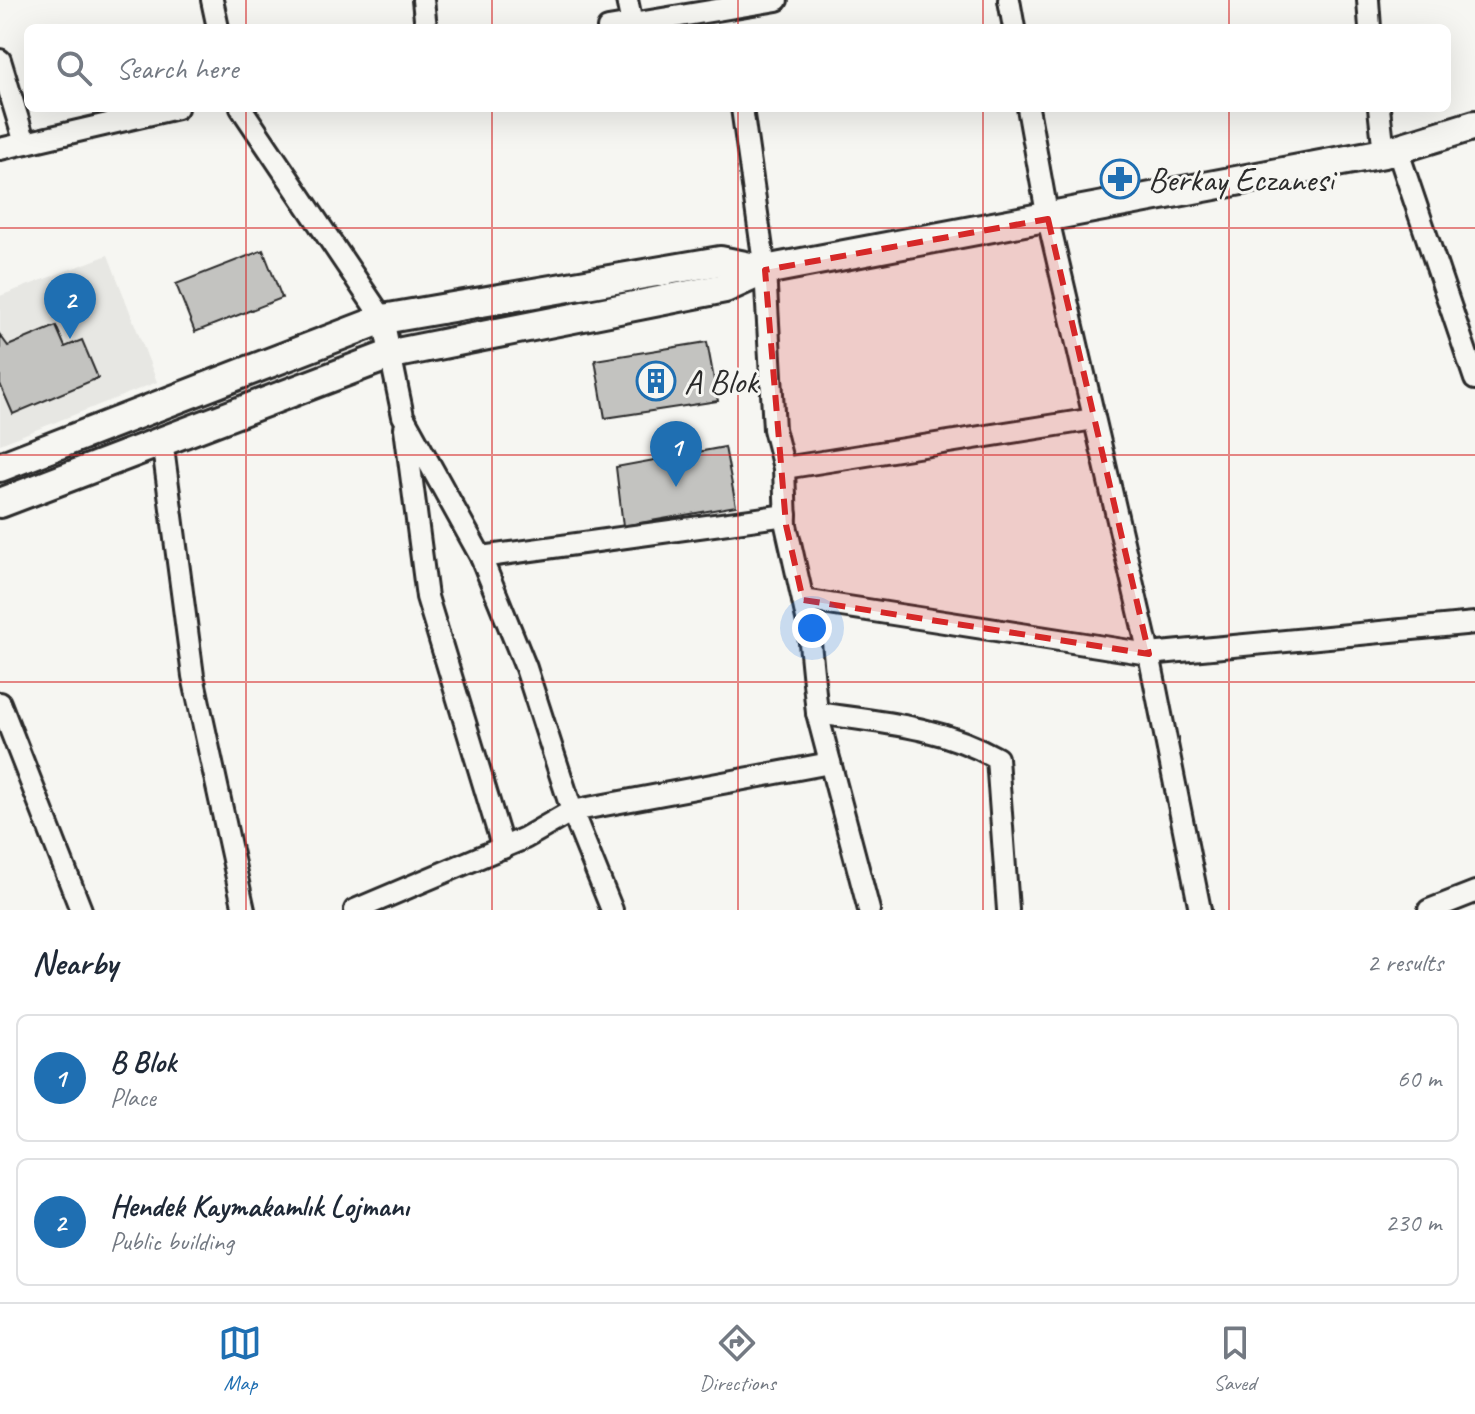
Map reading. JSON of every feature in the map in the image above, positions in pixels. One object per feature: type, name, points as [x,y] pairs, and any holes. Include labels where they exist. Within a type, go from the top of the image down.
[{"type":"main road","points":[[0,503],[392,354],[725,288],[765,270],[1048,219],[1390,151],[1475,125]]},
{"type":"main road","points":[[0,467],[383,319],[720,261],[765,270]]},
{"type":"street","points":[[212,0],[217,24]]},
{"type":"street","points":[[423,0],[426,24]]},
{"type":"street","points":[[627,0],[632,24],[729,18],[777,0]]},
{"type":"street","points":[[1009,0],[1013,24]]},
{"type":"street","points":[[1368,0],[1370,24]]},
{"type":"street","points":[[0,60],[25,143]]},
{"type":"street","points":[[0,149],[160,112]]},
{"type":"street","points":[[244,112],[383,319],[403,416],[427,597],[503,848]]},
{"type":"street","points":[[743,112],[765,270],[774,429],[784,468],[786,515],[803,600],[817,713],[869,910]]},
{"type":"street","points":[[1029,112],[1048,219],[1149,654],[1200,910]]},
{"type":"street","points":[[1380,112],[1390,151],[1475,379]]},
{"type":"street","points":[[403,416],[481,557],[526,668],[572,811],[612,910]]},
{"type":"street","points":[[784,468],[1094,419]]},
{"type":"street","points":[[162,440],[193,676],[244,910]]},
{"type":"street","points":[[481,557],[786,515]]},
{"type":"street","points":[[803,600],[1149,654],[1475,623]]},
{"type":"street","points":[[0,703],[81,910]]},
{"type":"street","points":[[817,713],[887,722],[964,740],[997,758],[1008,910]]},
{"type":"street","points":[[355,910],[503,848],[572,811],[830,763]]},
{"type":"street","points":[[1429,910],[1475,892]]},
{"type":"highlighted area","points":[[1048,219],[1149,654],[803,600],[786,525],[765,270]]},
{"type":"shaded area","points":[[108,255],[157,382],[0,444],[0,296]]},
{"type":"building","points":[[263,250],[282,298],[195,332],[176,284]]},
{"type":"building","points":[[56,326],[65,347],[82,340],[98,378],[13,414],[0,384],[0,335],[8,346]]},
{"type":"building","name":"A Blok","points":[[707,342],[718,401],[605,418],[595,360]]},
{"type":"building","points":[[725,447],[736,506],[623,526],[616,467]]},
{"type":"place","name":"Berkay Eczanesi","points":[[1120,179]]},
{"type":"place","name":"Hendek Kaymakamlık Lojmanı","points":[[70,339]]},
{"type":"place","name":"A Blok","points":[[656,381]]},
{"type":"place","name":"B Blok","points":[[676,487]]}]
